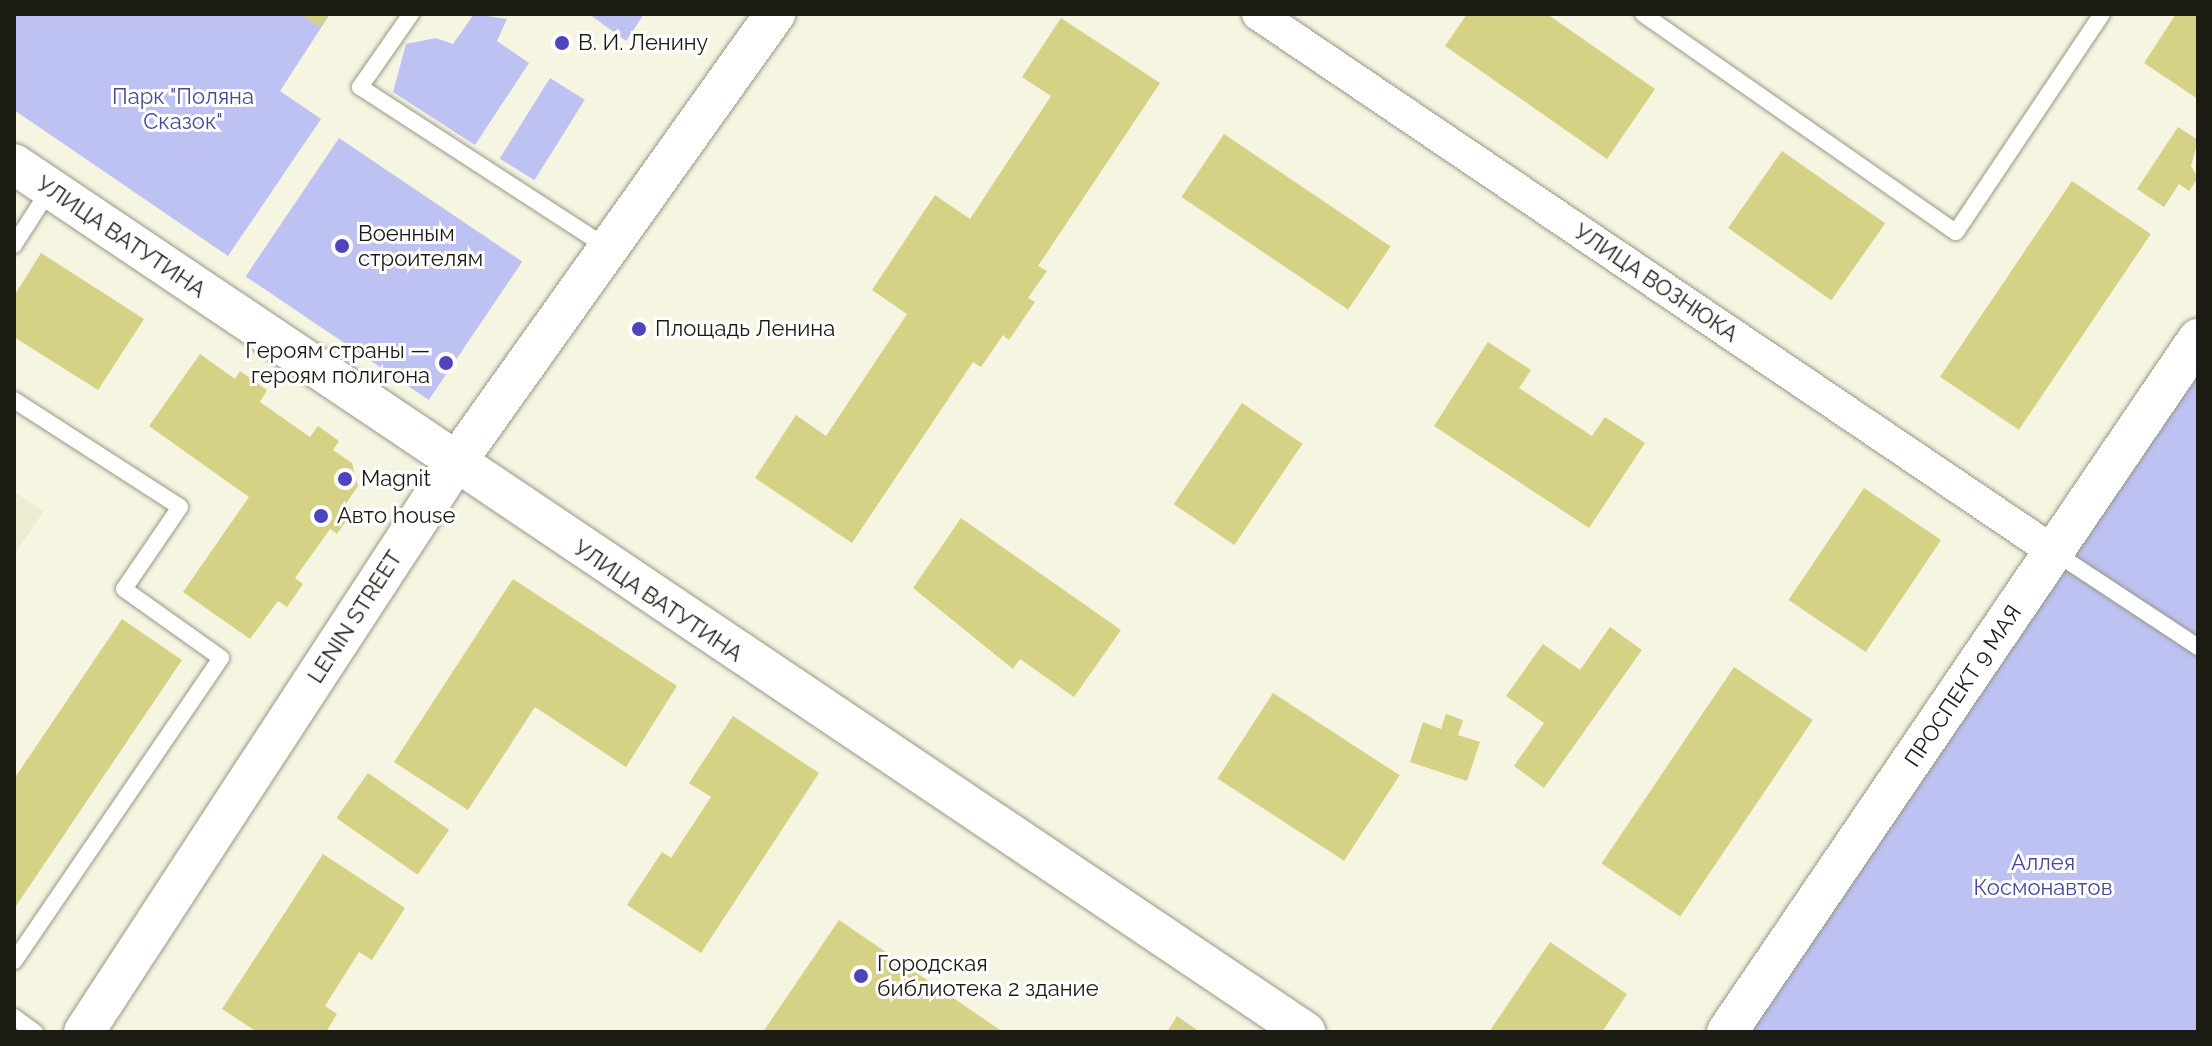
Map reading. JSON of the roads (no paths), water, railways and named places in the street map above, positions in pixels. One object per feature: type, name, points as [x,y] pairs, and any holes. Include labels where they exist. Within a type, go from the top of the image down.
[{"type":"street","name":"LENIN STREET","points":[[84,1032],[454,465],[775,14]]},
{"type":"street","name":"УЛИЦА ВОЗНЮКА","points":[[1258,14],[2054,552]]},
{"type":"street","name":"УЛИЦА ВАТУТИНА","points":[[14,164],[454,465],[1305,1032]]},
{"type":"street","name":"ПРОСПЕКТ 9 МАЯ","points":[[1727,1032],[2198,339]]},
{"type":"lane","points":[[411,14],[360,87],[608,248]]},
{"type":"lane","points":[[1643,14],[1956,232],[2102,14]]},
{"type":"lane","points":[[14,245],[50,189]]},
{"type":"lane","points":[[14,400],[180,507],[124,589],[221,658],[14,961]]},
{"type":"lane","points":[[2054,552],[2198,647]]},
{"type":"lane","points":[[14,1017],[35,1032]]},
{"type":"place","name":"В. И. Ленину","points":[[562,43]]},
{"type":"place","name":"Военным строителям","points":[[342,246]]},
{"type":"place","name":"Площадь Ленина","points":[[639,329]]},
{"type":"place","name":"Героям страны — героям полигона","points":[[446,363]]},
{"type":"place","name":"Magnit","points":[[345,479]]},
{"type":"place","name":"Авто house","points":[[321,516]]},
{"type":"place","name":"Городская библиотека 2 здание","points":[[861,976]]},
{"type":"park label","name":"Парк \"Поляна Сказок\"","points":[[183,108]]},
{"type":"park label","name":"Аллея Космонавтов","points":[[2043,874]]}]
